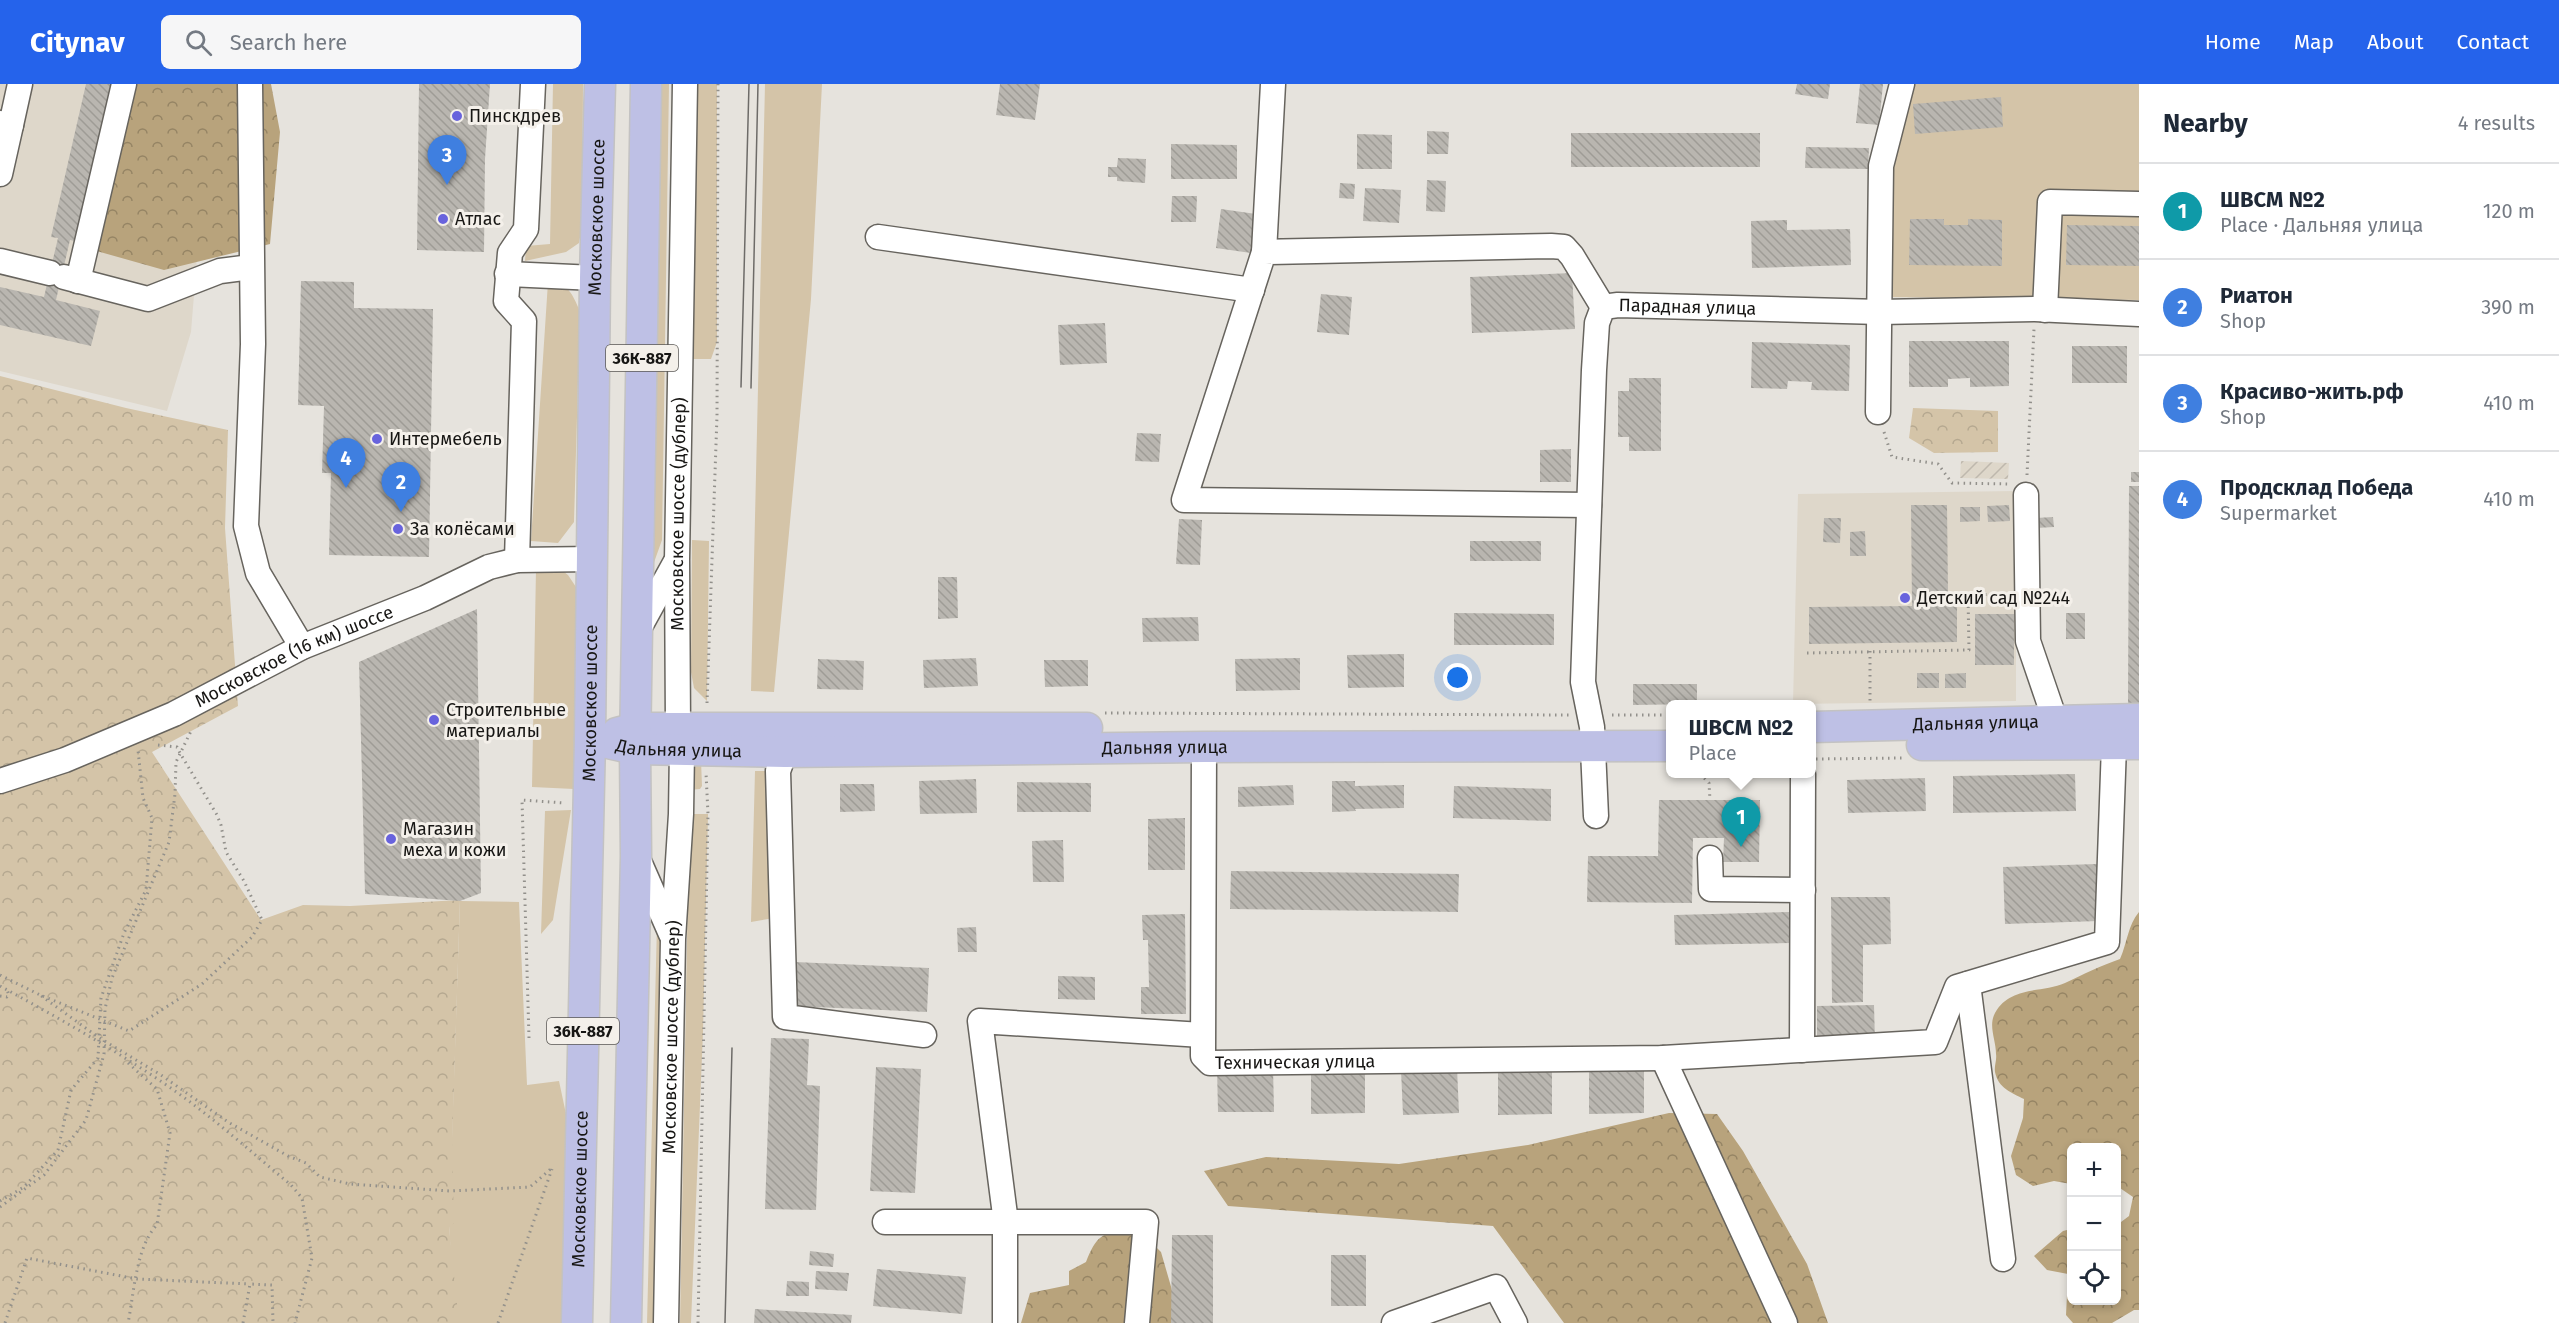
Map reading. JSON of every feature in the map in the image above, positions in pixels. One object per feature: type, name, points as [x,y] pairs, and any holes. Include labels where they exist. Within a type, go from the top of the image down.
[{"type":"main road","name":"Московское шоссе","points":[[577,1323],[590,739],[595,278],[600,84]]},
{"type":"main road","name":"36К-887","points":[[626,1323],[636,856],[637,632],[646,84]]},
{"type":"main road","name":"Дальняя улица","points":[[1816,727],[2139,720]]},
{"type":"main road","name":"Дальняя улица","points":[[590,739],[1666,727]]},
{"type":"main road","name":"Дальняя улица","points":[[693,739],[785,752],[1204,747],[1592,729],[1666,745]]},
{"type":"main road","name":"Дальняя улица","points":[[1816,746],[2126,744]]},
{"type":"street","points":[[0,174],[6,124],[20,84]]},
{"type":"street","points":[[63,277],[124,84]]},
{"type":"street","points":[[250,84],[253,344],[246,526],[258,573],[302,647]]},
{"type":"street","points":[[517,560],[524,321],[506,301],[510,253],[526,229],[533,84]]},
{"type":"street","name":"Московское шоссе (дублер)","points":[[666,1323],[673,939],[681,814],[693,739],[677,560],[685,84]]},
{"type":"street","points":[[1273,84],[1264,252],[1184,500],[1589,505]]},
{"type":"street","points":[[1878,412],[1881,166],[1902,84]]},
{"type":"street","points":[[2040,310],[2050,202],[2139,204]]},
{"type":"street","points":[[878,237],[1252,290]]},
{"type":"street","points":[[1264,252],[1539,246],[1564,248],[1572,256],[1604,307]]},
{"type":"street","points":[[0,261],[148,299],[220,271],[251,267]]},
{"type":"street","points":[[507,274],[595,278]]},
{"type":"street","name":"Парадная улица","points":[[1596,816],[1592,729],[1583,682],[1597,323],[1604,307],[1618,305],[1880,312],[2040,310],[2139,314]]},
{"type":"street","points":[[2026,495],[2028,641],[2053,714],[2053,722]]},
{"type":"street","name":"Московское (16 км) шоссе","points":[[0,781],[64,760],[174,714],[302,647],[425,598],[489,567],[517,560],[592,559]]},
{"type":"street","points":[[637,632],[677,560]]},
{"type":"street","points":[[2002,1259],[1968,984],[2107,942],[2126,744]]},
{"type":"street","name":"Техническая улица","points":[[1204,747],[1205,872],[1202,1035],[1203,1056],[1210,1063],[1663,1058],[1935,1042],[1958,987],[1968,984]]},
{"type":"street","points":[[785,752],[778,771],[785,1017],[924,1035]]},
{"type":"street","points":[[1802,1050],[1803,778]]},
{"type":"street","points":[[636,856],[673,939]]},
{"type":"street","points":[[1710,858],[1711,890],[1803,890]]},
{"type":"street","points":[[1005,1323],[1005,1222],[980,1022],[1202,1035]]},
{"type":"street","points":[[1663,1058],[1785,1323]]},
{"type":"street","points":[[885,1222],[1146,1222],[1137,1323]]},
{"type":"street","points":[[1394,1323],[1496,1287],[1515,1323]]},
{"type":"path","points":[[698,1323],[708,814],[693,739],[717,416],[718,84]]},
{"type":"path","points":[[2026,495],[2040,310]]},
{"type":"path","points":[[1878,412],[1892,457],[1938,465],[1952,483],[2019,484],[2026,495]]},
{"type":"path","points":[[1807,653],[1969,650],[1968,595],[2006,594]]},
{"type":"path","points":[[1870,651],[1870,714]]},
{"type":"path","points":[[1101,712],[1592,729],[1666,716]]},
{"type":"path","points":[[0,1201],[24,1187],[58,1150],[71,1090],[98,1058],[98,1019],[101,998],[124,933],[146,890],[152,818],[143,798],[139,742]]},
{"type":"path","points":[[0,975],[40,995],[129,1031],[202,984],[252,937],[262,920],[244,881],[226,852],[217,816],[177,747],[148,743]]},
{"type":"path","points":[[0,1208],[44,1175],[86,1120],[105,1047],[105,1009],[112,978],[169,842],[176,762],[180,753]]},
{"type":"path","points":[[1704,778],[1709,783],[1710,800]]},
{"type":"path","points":[[529,1038],[522,800],[565,803]]},
{"type":"path","points":[[0,986],[162,1083],[211,1119],[291,1185],[302,1198],[312,1258],[295,1323]]},
{"type":"path","points":[[0,996],[7,997],[9,995],[7,990]]},
{"type":"path","points":[[40,995],[98,1037],[161,1075],[228,1122],[288,1156],[306,1163],[320,1178],[351,1184],[450,1191],[530,1187],[553,1167],[498,1323]]},
{"type":"path","points":[[105,1041],[157,1089],[170,1133],[157,1225],[151,1231],[142,1251],[128,1323]]},
{"type":"path","points":[[5,1323],[27,1258],[137,1279],[272,1285],[273,1323]]},
{"type":"path","points":[[243,1323],[250,1284]]},
{"type":"shaded area","points":[[0,84],[211,84],[191,332],[167,411],[0,371]]},
{"type":"shaded area","points":[[1961,461],[2009,463],[2008,479],[1960,478]]},
{"type":"shaded area","name":"Детский сад №244","points":[[2016,491],[2016,701],[1816,704],[1816,700],[1793,700],[1798,494]]},
{"type":"green space","points":[[124,84],[271,84],[280,132],[270,244],[164,270],[86,248]]},
{"type":"green space","points":[[553,84],[583,84],[582,226],[579,243],[566,252],[525,261],[526,246],[550,244]]},
{"type":"green space","points":[[660,84],[669,84],[662,540],[652,568]]},
{"type":"green space","points":[[697,84],[717,84],[717,342],[711,359],[693,359]]},
{"type":"green space","points":[[765,84],[822,84],[811,299],[774,692],[751,691]]},
{"type":"green space","points":[[1897,84],[2139,84],[2139,300],[1887,297]]},
{"type":"green space","points":[[548,282],[561,285],[569,290],[580,311],[574,522],[558,543],[531,541]]},
{"type":"green space","points":[[0,376],[126,408],[228,430],[225,528],[238,706],[152,752],[261,920],[303,905],[350,906],[460,900],[452,1148],[454,1223],[449,1227],[459,1323],[0,1323]]},
{"type":"green space","points":[[1913,408],[1998,411],[1998,452],[1934,453],[1909,438]]},
{"type":"green space","points":[[692,540],[709,541],[707,701],[694,688],[691,672]]},
{"type":"green space","points":[[555,565],[568,575],[576,587],[574,789],[532,787],[536,569]]},
{"type":"green space","points":[[701,760],[702,786],[700,789],[689,790],[691,771]]},
{"type":"green space","points":[[755,771],[778,771],[774,918],[751,922]]},
{"type":"green space","points":[[571,810],[553,920],[541,934],[545,811]]},
{"type":"green space","points":[[692,814],[708,814],[703,1032],[691,1323],[680,1323],[689,831]]},
{"type":"green space","points":[[460,901],[519,902],[527,1085],[559,1081],[580,1180],[577,1323],[456,1323],[449,1226]]},
{"type":"green space","points":[[2139,912],[2139,1310],[2134,1310],[2112,1323],[2073,1323],[2066,1315],[2067,1294],[2067,1305],[2121,1305],[2121,1222],[2129,1216],[2133,1197],[2121,1189],[2121,1143],[2067,1143],[2067,1183],[2054,1181],[2033,1186],[2016,1175],[2011,1156],[2023,1118],[2024,1099],[2006,1089],[1997,1078],[1992,1023],[2001,1004],[2009,998],[2065,983],[2120,959],[2135,917]]},
{"type":"green space","points":[[657,924],[665,944],[659,1323],[647,1323]]},
{"type":"green space","points":[[1669,1113],[1717,1114],[1743,1151],[1807,1264],[1828,1323],[1564,1323],[1493,1226],[1228,1206],[1204,1171],[1266,1157],[1399,1164],[1528,1145]]},
{"type":"green space","points":[[1129,1230],[1147,1238],[1161,1252],[1172,1290],[1195,1323],[1021,1323],[1030,1293],[1069,1285],[1069,1271],[1086,1262],[1101,1237],[1112,1232]]},
{"type":"green space","points":[[2067,1230],[2067,1274],[2047,1270],[2034,1256]]},
{"type":"building","points":[[86,84],[121,84],[84,243],[70,240],[56,300],[100,311],[91,346],[0,325],[0,287],[44,297],[58,238],[51,237]]},
{"type":"building","points":[[419,84],[490,84],[485,159],[484,252],[417,250]]},
{"type":"building","points":[[1000,84],[1040,84],[1035,120],[996,115]]},
{"type":"building","points":[[1797,84],[1830,84],[1828,99],[1795,94]]},
{"type":"building","points":[[1860,84],[1883,84],[1879,125],[1856,123]]},
{"type":"building","points":[[2001,97],[2003,127],[1915,134],[1913,104]]},
{"type":"building","points":[[1427,131],[1449,132],[1448,154],[1427,154]]},
{"type":"building","points":[[1571,133],[1760,133],[1760,167],[1571,167]]},
{"type":"building","points":[[1357,134],[1392,135],[1392,169],[1357,169]]},
{"type":"building","points":[[1171,144],[1237,145],[1237,179],[1171,179]]},
{"type":"building","points":[[1806,147],[1869,148],[1868,169],[1805,168]]},
{"type":"building","points":[[1118,158],[1146,159],[1145,183],[1117,181],[1117,177],[1108,177],[1108,167],[1117,167]]},
{"type":"building","points":[[1427,180],[1446,181],[1445,212],[1426,211]]},
{"type":"building","points":[[1340,183],[1355,184],[1354,199],[1339,198]]},
{"type":"building","points":[[1365,188],[1401,190],[1399,223],[1363,221]]},
{"type":"building","points":[[1172,196],[1197,196],[1196,222],[1171,222]]},
{"type":"building","points":[[1221,209],[1256,214],[1251,253],[1216,248]]},
{"type":"building","points":[[1910,219],[1944,219],[1944,225],[1968,225],[1968,219],[2002,220],[2002,266],[1909,265]]},
{"type":"building","points":[[1787,220],[1787,230],[1850,229],[1851,265],[1752,268],[1751,221]]},
{"type":"building","points":[[2067,225],[2139,226],[2139,266],[2066,265]]},
{"type":"building","points":[[1572,273],[1575,329],[1472,333],[1470,277]]},
{"type":"building","name":"Интермебель","points":[[301,281],[354,282],[354,308],[433,309],[429,557],[329,555],[331,473],[322,473],[324,406],[298,405]]},
{"type":"building","points":[[1321,294],[1352,297],[1349,335],[1317,332]]},
{"type":"building","points":[[1105,323],[1107,363],[1060,365],[1058,325]]},
{"type":"building","points":[[1909,341],[2009,341],[2009,386],[1970,387],[1970,378],[1948,379],[1948,387],[1909,387]]},
{"type":"building","points":[[1752,342],[1850,345],[1849,391],[1811,390],[1812,382],[1788,381],[1787,389],[1751,388]]},
{"type":"building","points":[[2072,346],[2127,346],[2127,383],[2072,383]]},
{"type":"building","points":[[1629,378],[1661,378],[1661,451],[1629,451],[1629,437],[1618,437],[1618,391],[1629,391]]},
{"type":"building","points":[[1137,433],[1161,434],[1159,462],[1135,461]]},
{"type":"building","points":[[1571,449],[1571,482],[1540,482],[1540,450]]},
{"type":"building","points":[[2131,472],[2139,472],[2139,482],[2131,482]]},
{"type":"building","points":[[2129,486],[2139,486],[2139,703],[2128,703]]},
{"type":"building","points":[[1911,505],[1947,505],[1948,593],[1932,593],[1932,606],[1957,605],[1957,642],[1809,644],[1809,607],[1912,606]]},
{"type":"building","points":[[2009,505],[2010,521],[1988,522],[1987,506]]},
{"type":"building","points":[[1960,507],[1980,507],[1980,521],[1960,522]]},
{"type":"building","points":[[2053,517],[2054,527],[2036,528],[2036,518]]},
{"type":"building","points":[[1824,518],[1841,518],[1840,543],[1823,542]]},
{"type":"building","points":[[1179,519],[1202,520],[1200,565],[1176,564]]},
{"type":"building","points":[[1865,531],[1866,556],[1850,556],[1850,532]]},
{"type":"building","points":[[1470,541],[1541,541],[1541,561],[1470,561]]},
{"type":"building","points":[[938,577],[957,577],[958,618],[938,619]]},
{"type":"building","points":[[477,609],[481,893],[460,901],[365,894],[359,662]]},
{"type":"building","points":[[1454,613],[1554,614],[1554,645],[1454,645]]},
{"type":"building","points":[[2066,613],[2085,613],[2085,639],[2066,639]]},
{"type":"building","points":[[1975,614],[2014,614],[2014,665],[1975,665]]},
{"type":"building","points":[[1198,617],[1199,641],[1143,642],[1142,618]]},
{"type":"building","points":[[1404,654],[1404,687],[1348,688],[1347,655]]},
{"type":"building","points":[[976,658],[978,686],[924,688],[923,660]]},
{"type":"building","points":[[1300,658],[1300,690],[1236,691],[1235,659]]},
{"type":"building","points":[[818,659],[864,661],[863,690],[817,689]]},
{"type":"building","points":[[1044,660],[1088,660],[1088,686],[1045,687]]},
{"type":"building","points":[[1917,673],[1939,673],[1939,688],[1917,688]]},
{"type":"building","points":[[1966,673],[1966,688],[1945,688],[1945,674]]},
{"type":"building","points":[[1633,684],[1697,684],[1697,700],[1666,700],[1666,704],[1633,705]]},
{"type":"building","points":[[2075,774],[2076,811],[1953,813],[1953,776]]},
{"type":"building","points":[[1925,778],[1926,811],[1848,813],[1847,780]]},
{"type":"building","points":[[976,779],[977,813],[920,814],[919,781]]},
{"type":"building","points":[[1332,781],[1355,781],[1355,786],[1404,785],[1404,808],[1332,812]]},
{"type":"building","points":[[1017,782],[1091,783],[1091,812],[1017,812]]},
{"type":"building","points":[[840,784],[874,784],[875,811],[840,812]]},
{"type":"building","points":[[1293,785],[1294,805],[1238,807],[1238,787]]},
{"type":"building","points":[[1454,786],[1551,789],[1551,821],[1453,818]]},
{"type":"building","points":[[1659,800],[1760,800],[1759,862],[1723,862],[1724,838],[1693,838],[1692,903],[1587,902],[1588,856],[1658,856]]},
{"type":"building","points":[[1185,818],[1185,870],[1148,870],[1148,819]]},
{"type":"building","points":[[1063,840],[1064,882],[1033,882],[1032,841]]},
{"type":"building","points":[[2097,864],[2099,921],[2005,924],[2003,867]]},
{"type":"building","points":[[1231,871],[1459,874],[1458,912],[1230,909]]},
{"type":"building","points":[[1831,897],[1890,897],[1891,944],[1863,945],[1863,1002],[1832,1003]]},
{"type":"building","points":[[1790,912],[1791,943],[1675,945],[1674,915]]},
{"type":"building","points":[[1185,914],[1186,1014],[1141,1014],[1141,987],[1149,987],[1148,940],[1143,940],[1142,915]]},
{"type":"building","points":[[976,927],[977,952],[958,952],[957,928]]},
{"type":"building","points":[[795,962],[929,968],[927,1012],[793,1006]]},
{"type":"building","points":[[1058,976],[1095,977],[1095,1000],[1058,999]]},
{"type":"building","points":[[1874,1005],[1875,1042],[1817,1044],[1817,1006]]},
{"type":"building","points":[[771,1038],[809,1039],[807,1085],[820,1086],[816,1210],[765,1209]]},
{"type":"building","points":[[876,1067],[921,1069],[915,1193],[870,1191]]},
{"type":"building","points":[[1217,1067],[1273,1067],[1274,1112],[1218,1112]]},
{"type":"building","points":[[1589,1067],[1644,1068],[1644,1113],[1589,1114]]},
{"type":"building","points":[[1311,1068],[1365,1068],[1365,1113],[1311,1114]]},
{"type":"building","points":[[1457,1068],[1459,1113],[1403,1115],[1401,1070]]},
{"type":"building","points":[[1552,1070],[1552,1114],[1498,1115],[1498,1071]]},
{"type":"building","points":[[1172,1235],[1213,1235],[1213,1323],[1171,1323]]},
{"type":"building","points":[[810,1251],[834,1254],[833,1267],[809,1265]]},
{"type":"building","points":[[1331,1255],[1366,1255],[1366,1306],[1331,1306]]},
{"type":"building","points":[[877,1269],[966,1277],[962,1314],[873,1306]]},
{"type":"building","points":[[816,1271],[849,1273],[847,1291],[815,1289]]},
{"type":"building","points":[[787,1281],[809,1282],[809,1296],[786,1296]]},
{"type":"building","points":[[755,1309],[852,1315],[851,1323],[754,1323]]},
{"type":"tram line","points":[[741,387],[749,84]]},
{"type":"tram line","points":[[751,388],[758,84]]},
{"type":"tram line","points":[[725,1323],[732,1048]]},
{"type":"place","name":"Пинскдрев","points":[[457,116]]},
{"type":"place","name":"Красиво-жить.рф","points":[[447,185]]},
{"type":"place","name":"Атлас","points":[[443,219]]},
{"type":"place","name":"Интермебель","points":[[377,439]]},
{"type":"place","name":"Продсклад Победа","points":[[346,488]]},
{"type":"place","name":"Риатон","points":[[401,512]]},
{"type":"place","name":"За колёсами","points":[[398,529]]},
{"type":"place","name":"Детский сад №244","points":[[1905,598]]},
{"type":"place","name":"Строительные материалы","points":[[434,720]]},
{"type":"place","name":"Магазин меха и кожи","points":[[391,839]]},
{"type":"place","name":"ШВСМ №2","points":[[1741,847]]}]
